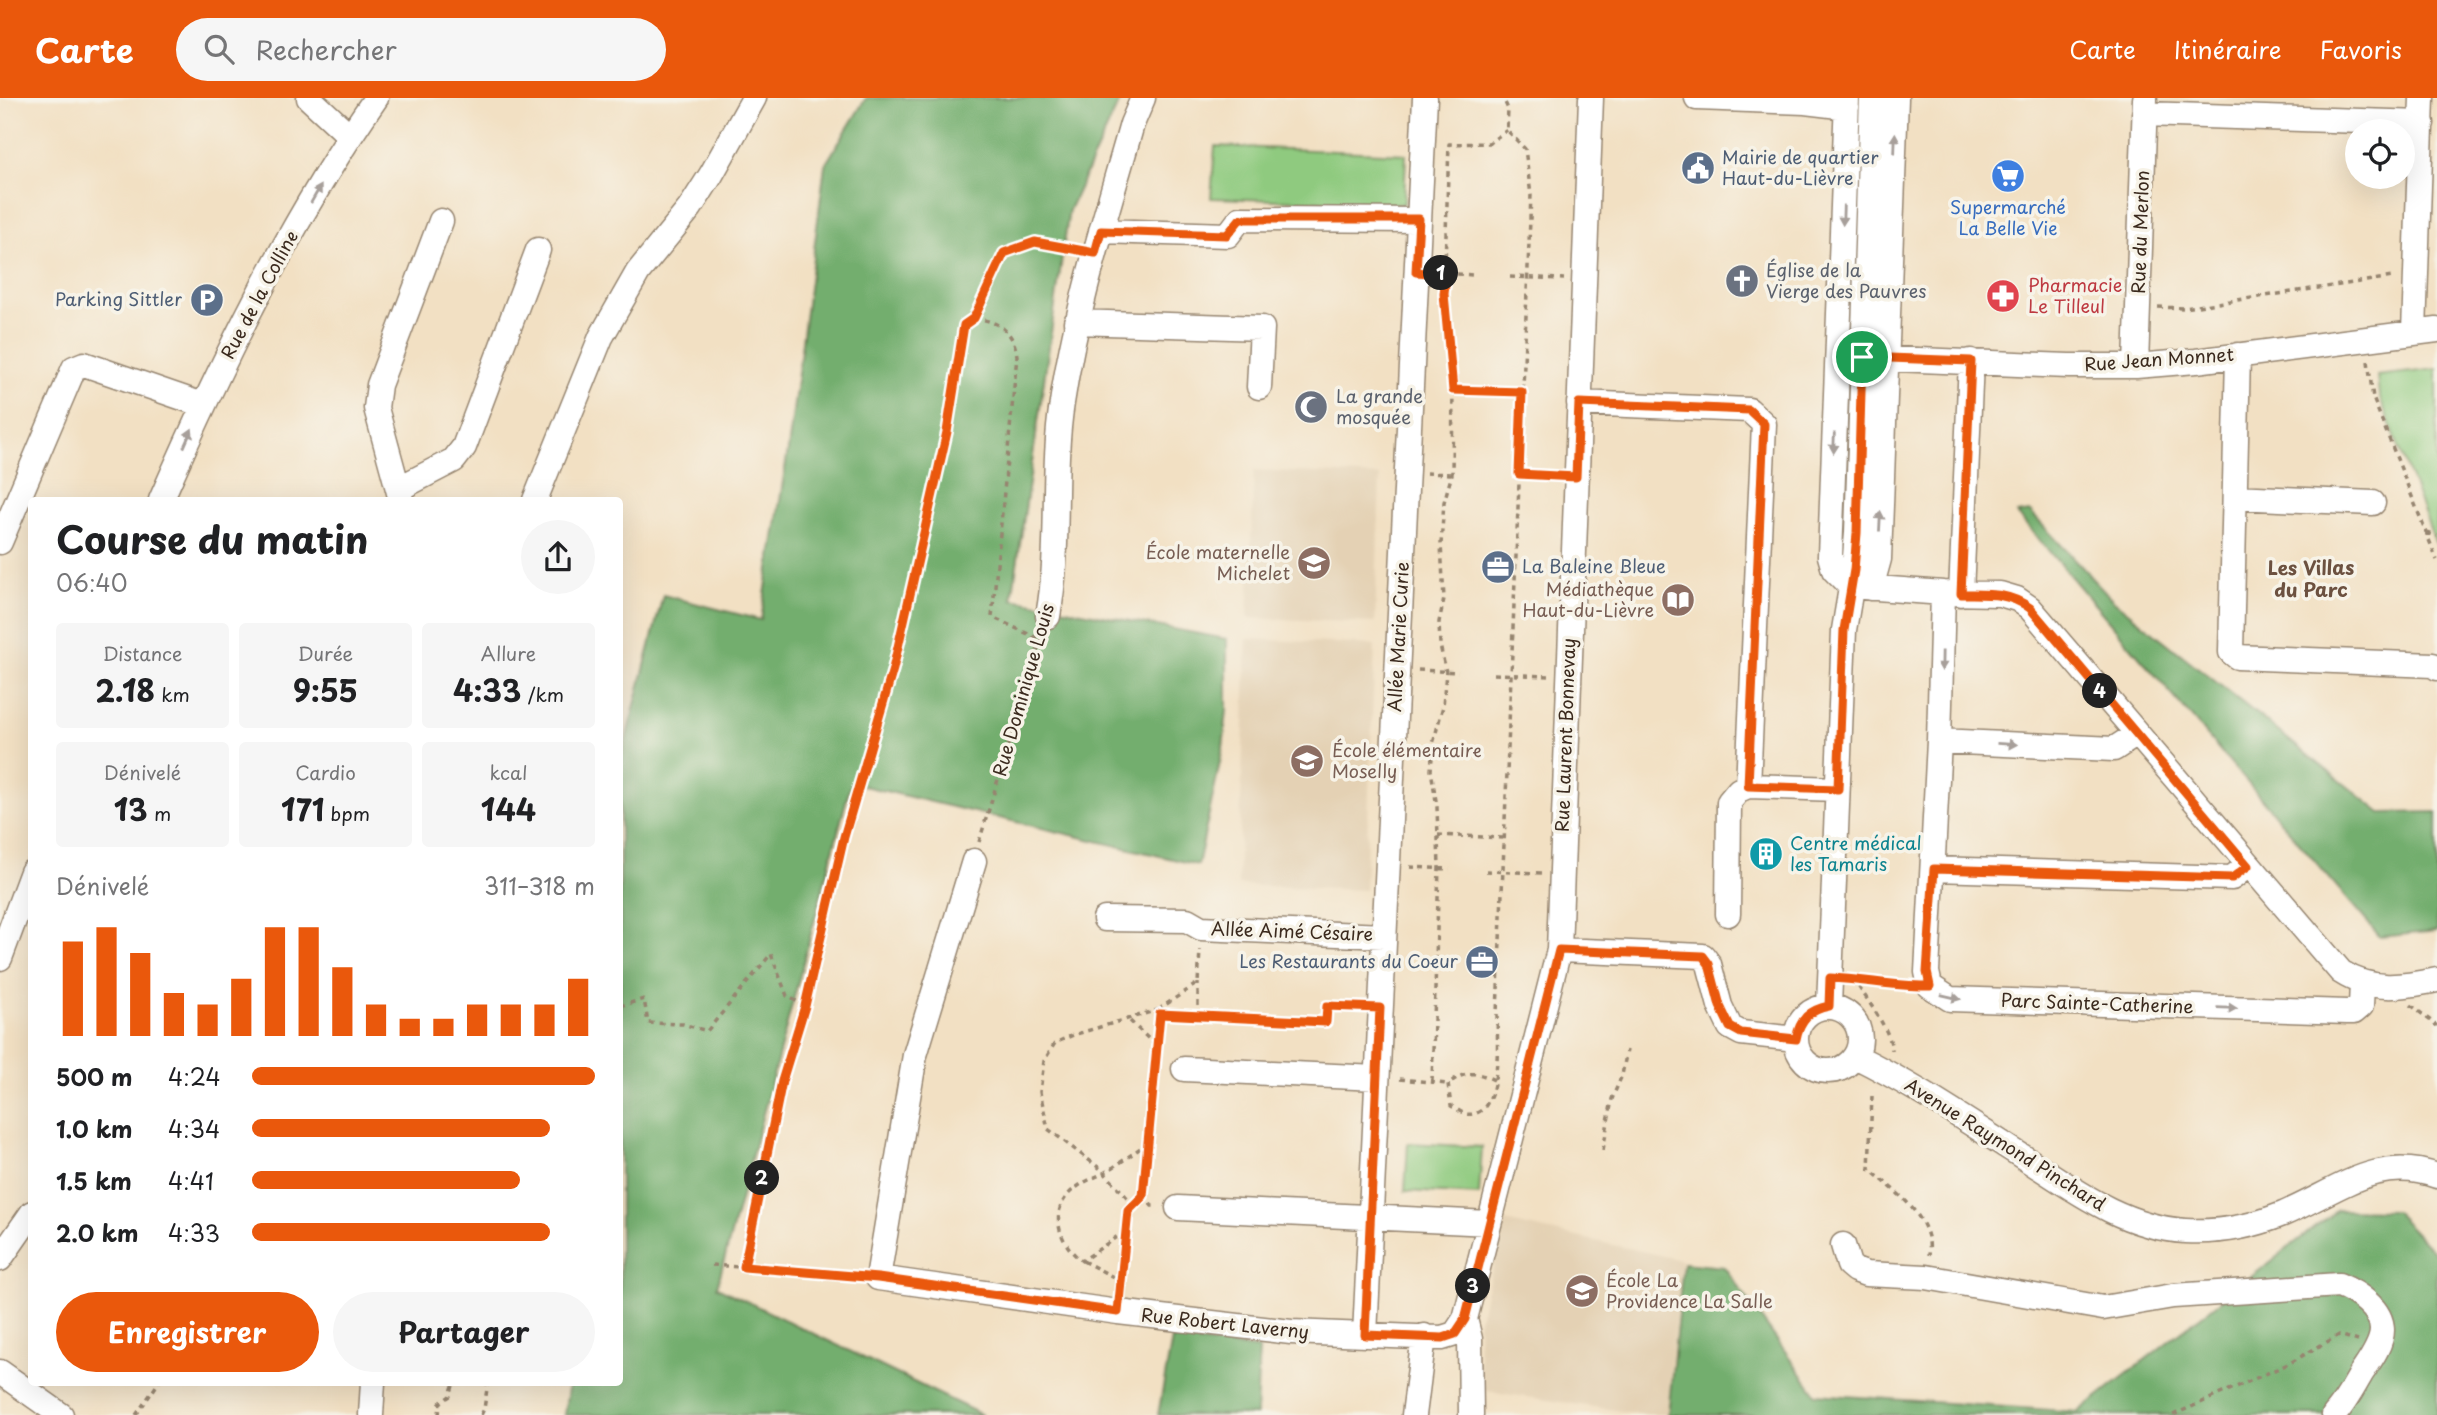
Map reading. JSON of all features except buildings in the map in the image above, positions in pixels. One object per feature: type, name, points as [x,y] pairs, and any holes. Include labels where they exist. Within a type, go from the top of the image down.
[{"type":"street","points":[[309,98],[350,136]]},
{"type":"street","name":"Rue de la Colline","points":[[162,497],[203,405],[251,309],[350,136],[376,98]]},
{"type":"street","points":[[536,497],[607,326],[645,263],[690,208],[754,98]]},
{"type":"street","name":"Rue Dominique Louis","points":[[1048,616],[1053,577],[1056,454],[1061,405],[1076,322],[1132,124],[1143,98]]},
{"type":"street","name":"Allée Marie Curie","points":[[1365,1335],[1425,98]]},
{"type":"street","name":"Rue Laurent Bonnevay","points":[[1465,1319],[1559,950],[1591,98]]},
{"type":"street","points":[[1697,98],[1847,103],[1850,357]]},
{"type":"street","points":[[1872,98],[1830,556],[1834,570],[1861,587],[1952,594],[2000,594],[2017,599],[2030,608],[2341,972],[2362,984],[2385,987],[2437,980]]},
{"type":"street","points":[[1829,1006],[1841,978],[1838,789],[1844,630],[1861,587],[1879,559],[1896,98]]},
{"type":"street","points":[[2422,98],[2416,274],[2426,331]]},
{"type":"street","points":[[2145,106],[2421,123]]},
{"type":"street","name":"Rue du Merlon","points":[[2136,366],[2145,106]]},
{"type":"street","points":[[1098,242],[1227,235],[1240,219],[1419,219]]},
{"type":"street","points":[[441,220],[379,385],[376,408],[399,495],[454,460],[464,447],[538,250]]},
{"type":"street","points":[[1076,322],[1262,328],[1259,387]]},
{"type":"street","name":"Rue Jean Monnet","points":[[1850,357],[2069,366],[2136,366],[2426,331]]},
{"type":"street","points":[[2238,355],[2231,652],[2237,657],[2433,665],[2437,668]]},
{"type":"street","points":[[1930,986],[1927,972],[1939,741],[1971,361]]},
{"type":"street","points":[[0,542],[75,368],[84,364],[203,405]]},
{"type":"street","points":[[1579,403],[1749,410],[1764,424],[1748,786]]},
{"type":"street","points":[[2235,497],[2373,503]]},
{"type":"street","points":[[1939,741],[2114,749],[2137,734]]},
{"type":"street","points":[[1728,914],[1729,802],[1739,790],[1748,786],[1838,789]]},
{"type":"street","points":[[878,1278],[915,1055],[974,861]]},
{"type":"street","points":[[1934,869],[2232,878],[2248,866]]},
{"type":"street","points":[[0,958],[18,897],[28,879]]},
{"type":"street","name":"Allée Aimé Césaire","points":[[1105,919],[1187,920],[1201,928],[1384,936]]},
{"type":"street","points":[[1559,950],[1703,956],[1709,964],[1720,1006],[1730,1027],[1741,1033],[1796,1039]]},
{"type":"street","name":"Parc Sainte-Catherine","points":[[1930,986],[1950,999],[2354,1012],[2361,1006],[2362,984]]},
{"type":"street","points":[[1829,1006],[1847,1013],[1859,1028],[1859,1047],[1855,1056],[1842,1068],[1824,1071],[1807,1063],[1801,1056],[1796,1039],[1798,1026],[1806,1016],[1816,1009],[1829,1006]]},
{"type":"street","name":"Avenue Raymond Pinchard","points":[[1855,1056],[1895,1076],[2104,1209],[2144,1224],[2183,1231],[2221,1231],[2263,1221],[2366,1174],[2412,1169],[2437,1176]]},
{"type":"street","points":[[1184,1069],[1377,1078]]},
{"type":"street","points":[[1178,1208],[1489,1223]]},
{"type":"street","points":[[0,1259],[28,1219]]},
{"type":"street","points":[[1843,1245],[1849,1265],[1866,1274],[1926,1277],[2103,1308],[2173,1296],[2339,1285],[2355,1291],[2379,1318],[2382,1328],[2376,1348],[2334,1415]]},
{"type":"street","name":"Rue Robert Laverny","points":[[878,1278],[1118,1312],[1291,1332],[1443,1338],[1455,1334],[1465,1319]]},
{"type":"street","points":[[1465,1319],[1470,1339],[1471,1415]]},
{"type":"street","points":[[1414,1415],[1424,1336]]},
{"type":"street","points":[[0,1372],[61,1415]]},
{"type":"street","points":[[372,1415],[373,1386]]},
{"type":"path","points":[[1448,1084],[1451,1105],[1466,1114],[1480,1111],[1490,1102],[1498,1056],[1496,1013],[1531,195],[1525,149],[1507,130],[1508,109],[1503,98]]},
{"type":"path","points":[[1432,1081],[1439,868],[1437,807],[1431,770],[1433,744],[1443,706],[1446,671],[1439,622],[1444,598],[1441,544],[1444,502],[1452,474],[1453,390],[1444,294],[1449,144],[1489,143],[1507,130]]},
{"type":"path","points":[[744,1267],[782,1081],[805,1006],[844,837],[896,656],[947,432],[964,325],[974,318],[1004,253],[1035,242],[1098,242]]},
{"type":"path","points":[[1416,272],[1474,275]]},
{"type":"path","points":[[2138,307],[2184,308],[2416,274]]},
{"type":"path","points":[[1510,277],[1583,280]]},
{"type":"path","points":[[974,318],[995,322],[1004,328],[1016,346],[1017,356],[992,617],[1041,640]]},
{"type":"path","points":[[2365,338],[2373,398],[2437,560]]},
{"type":"path","points":[[1453,390],[1522,392]]},
{"type":"path","points":[[1519,474],[1576,477]]},
{"type":"path","points":[[2427,533],[2437,536]]},
{"type":"path","name":"Rue Dominique Louis","points":[[974,861],[1048,616]]},
{"type":"path","points":[[1397,669],[1458,672]]},
{"type":"path","points":[[1494,674],[1568,677]]},
{"type":"path","points":[[1438,835],[1504,838]]},
{"type":"path","points":[[1387,867],[1450,869]]},
{"type":"path","points":[[1486,871],[1561,873]]},
{"type":"path","points":[[1198,1016],[1201,928]]},
{"type":"path","points":[[623,1005],[644,999],[648,1023],[683,1024],[707,1031],[771,954],[787,996],[805,1006]]},
{"type":"path","points":[[1841,978],[1904,987],[1930,986]]},
{"type":"path","points":[[1841,978],[1872,1006],[1892,1042],[1892,1050]]},
{"type":"path","points":[[1118,1312],[1128,1211],[1143,1196],[1160,1012],[1162,1007],[1198,983]]},
{"type":"path","points":[[2405,986],[2409,1004],[2437,1026]]},
{"type":"path","points":[[1134,1205],[1105,1173],[1048,1129],[1040,1092],[1044,1061],[1055,1043],[1073,1035],[1160,1012],[1326,1022],[1327,1006],[1380,1008]]},
{"type":"path","points":[[1129,1020],[1156,1046]]},
{"type":"path","points":[[1603,1150],[1612,1099],[1622,1075],[1627,1050]]},
{"type":"path","points":[[1377,1078],[1448,1084],[1464,1074],[1481,1074],[1494,1080]]},
{"type":"path","points":[[1872,1096],[1870,1169],[1906,1202],[1921,1221],[1929,1239],[1928,1257]]},
{"type":"path","points":[[1121,1281],[1082,1261],[1066,1246],[1060,1234],[1060,1205],[1075,1187],[1105,1173],[1148,1143]]},
{"type":"path","points":[[1082,1261],[1126,1231]]},
{"type":"path","points":[[712,1265],[878,1278]]},
{"type":"path","points":[[2173,1415],[2288,1364],[2339,1335],[2376,1348]]},
{"type":"path","points":[[136,1415],[156,1386]]},
{"type":"path","points":[[439,1415],[440,1403],[450,1396],[453,1386]]},
{"type":"path","points":[[481,1415],[487,1386]]},
{"type":"shaded area","name":"École maternelle Michelet","points":[[1254,470],[1380,476],[1375,623],[1248,618]]},
{"type":"shaded area","name":"École élémentaire Moselly","points":[[1247,639],[1375,645],[1365,890],[1238,885]]},
{"type":"shaded area","name":"École La Providence La Salle","points":[[1505,1221],[1681,1260],[1666,1415],[1648,1415],[1480,1390],[1478,1323]]},
{"type":"green space","points":[[866,98],[1121,98],[1069,210],[1012,599],[1227,639],[1227,710],[1223,748],[1198,865],[851,783],[717,1287],[982,1415],[564,1415],[569,1386],[623,1386],[623,751],[663,595],[761,620],[788,450],[825,165]]},
{"type":"green space","points":[[1215,146],[1406,154],[1404,204],[1211,198]]},
{"type":"green space","points":[[2437,369],[2437,547],[2379,395],[2377,376]]},
{"type":"green space","points":[[2030,512],[2114,601],[2381,813],[2437,812],[2437,931],[2380,937],[2017,514]]},
{"type":"green space","points":[[1408,1143],[1482,1147],[1479,1195],[1405,1191]]},
{"type":"green space","points":[[2337,1210],[2394,1211],[2437,1255],[2437,1415],[1668,1415],[1683,1263],[1724,1267],[1816,1394],[2078,1412]]},
{"type":"green space","points":[[1172,1339],[1259,1349],[1256,1415],[1158,1415]]},
{"type":"place","name":"Mairie de quartier Haut-du-Lièvre","points":[[1698,168]]},
{"type":"place","name":"Supermarché La Belle Vie","points":[[2008,176]]},
{"type":"place","name":"Église de la Vierge des Pauvres","points":[[1742,281]]},
{"type":"place","name":"Pharmacie Le Tilleul","points":[[2003,296]]},
{"type":"place","name":"Parking Sittler","points":[[207,300]]},
{"type":"place","name":"La grande mosquée","points":[[1311,407]]},
{"type":"place","name":"École maternelle Michelet","points":[[1314,563]]},
{"type":"place","name":"La Baleine Bleue","points":[[1498,567]]},
{"type":"place","name":"Médiathèque Haut-du-Lièvre","points":[[1678,600]]},
{"type":"place","name":"École élémentaire Moselly","points":[[1307,761]]},
{"type":"place","name":"Centre médical les Tamaris","points":[[1766,854]]},
{"type":"place","name":"Les Restaurants du Coeur","points":[[1482,962]]},
{"type":"place","name":"École La Providence La Salle","points":[[1582,1291]]},
{"type":"district","name":"Les Villas du Parc","points":[[2311,579]]},
{"type":"route","points":[[1240,219],[1419,219],[1416,272],[1446,274],[1446,331],[1453,390],[1522,392],[1519,474],[1576,477],[1579,403],[1749,410],[1764,424],[1748,786],[1838,789],[1844,630],[1857,533],[1862,357],[1971,361],[1961,594],[2000,594],[2017,599],[2030,608],[2248,866],[2232,878],[1934,869],[1927,972],[1930,986],[1904,987],[1874,984],[1852,978],[1830,978],[1829,1006],[1816,1009],[1806,1016],[1798,1026],[1796,1039],[1741,1033],[1730,1027],[1720,1006],[1709,964],[1703,956],[1559,950],[1465,1319],[1455,1334],[1443,1338],[1365,1335],[1380,1008],[1327,1006],[1326,1022],[1160,1014],[1143,1196],[1128,1211],[1118,1312],[878,1278],[744,1267],[782,1081],[805,1006],[844,837],[893,669],[947,432],[964,325],[974,318],[1004,253],[1035,242],[1095,253],[1101,231],[1227,235],[1240,219]]}]
